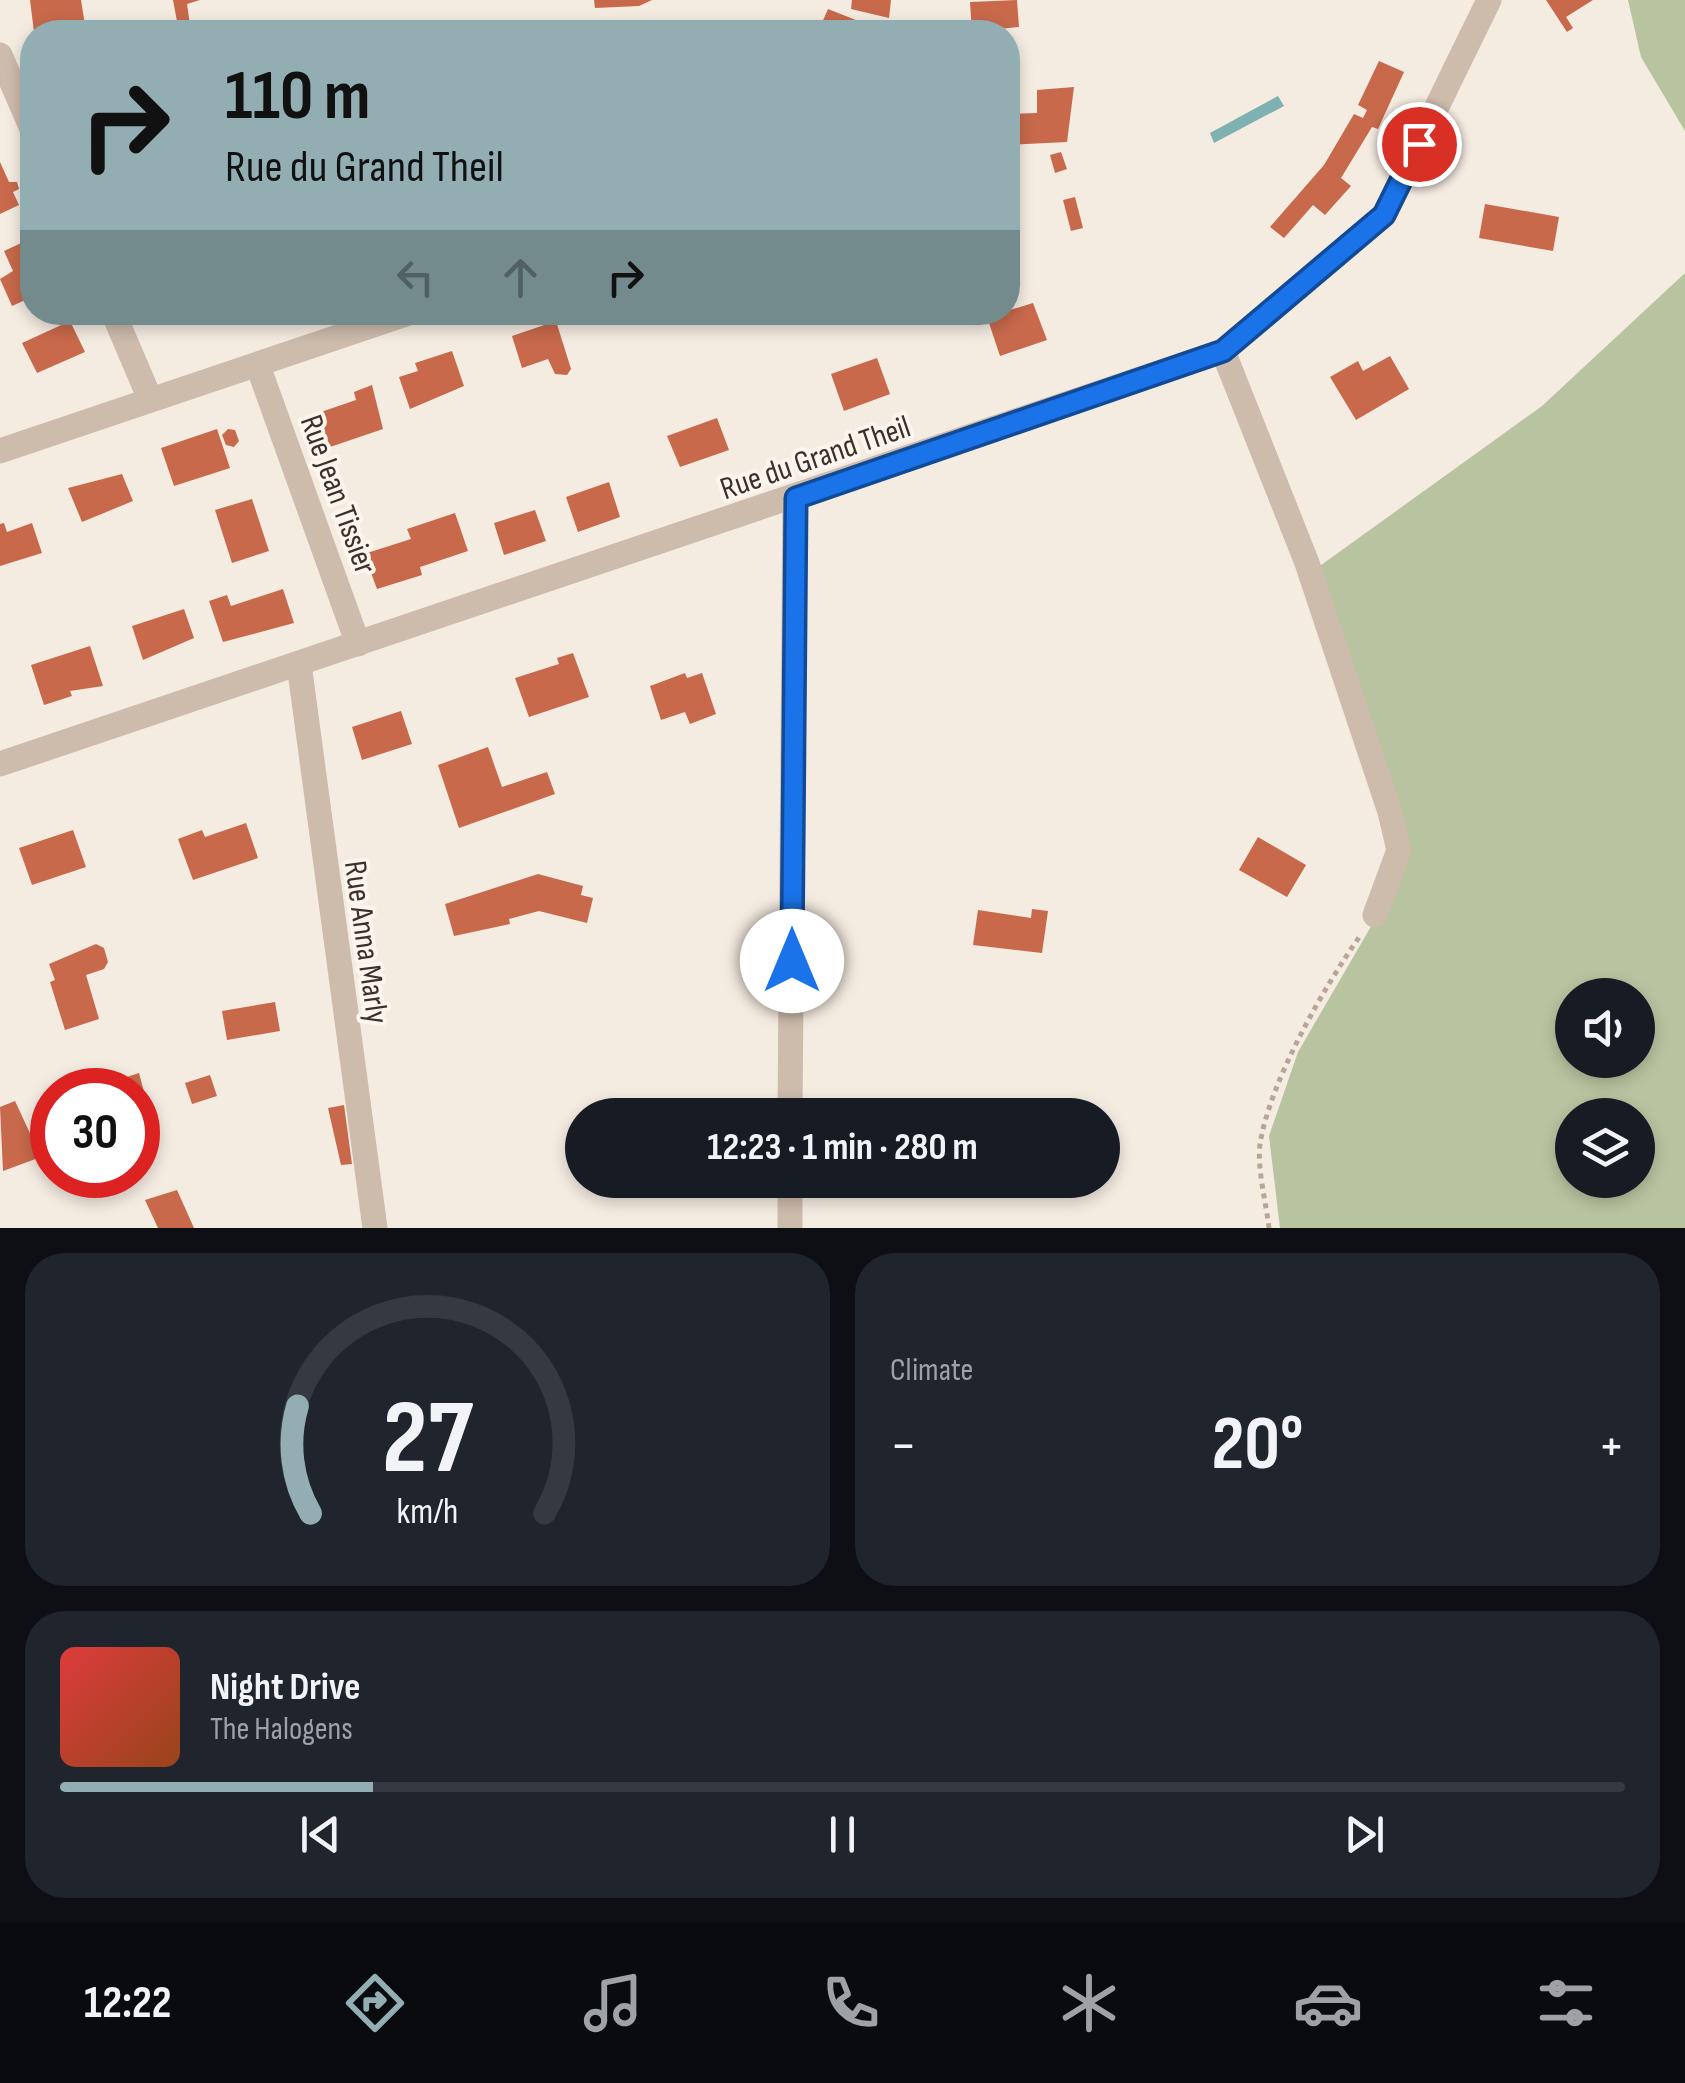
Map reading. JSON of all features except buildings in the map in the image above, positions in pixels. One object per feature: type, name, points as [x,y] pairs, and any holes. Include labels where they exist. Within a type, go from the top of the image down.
[{"type":"street","name":"Rue du Grand Theil","points":[[0,764],[1223,351],[1384,215],[1489,0]]},
{"type":"street","points":[[0,55],[20,101]]},
{"type":"street","points":[[119,325],[150,399]]},
{"type":"street","points":[[0,451],[375,325]]},
{"type":"street","points":[[1223,351],[1307,563],[1390,812],[1399,850],[1375,915]]},
{"type":"street","name":"Rue Jean Tissier","points":[[258,366],[358,644]]},
{"type":"street","points":[[790,1098],[796,498]]},
{"type":"street","name":"Rue Anna Marly","points":[[299,664],[375,1228]]},
{"type":"street","points":[[790,1198],[790,1228]]},
{"type":"path","points":[[1269,1228],[1260,1145],[1292,1052],[1336,970],[1375,915]]},
{"type":"green space","points":[[1628,0],[1685,0],[1685,131],[1641,57]]},
{"type":"green space","points":[[1685,273],[1685,1228],[1280,1228],[1269,1136],[1298,1052],[1401,875],[1317,568],[1542,406]]},
{"type":"water","points":[[1278,96],[1284,106],[1214,143],[1210,133]]},
{"type":"route","points":[[792,961],[796,498],[1223,351],[1384,215],[1419,144]]}]
